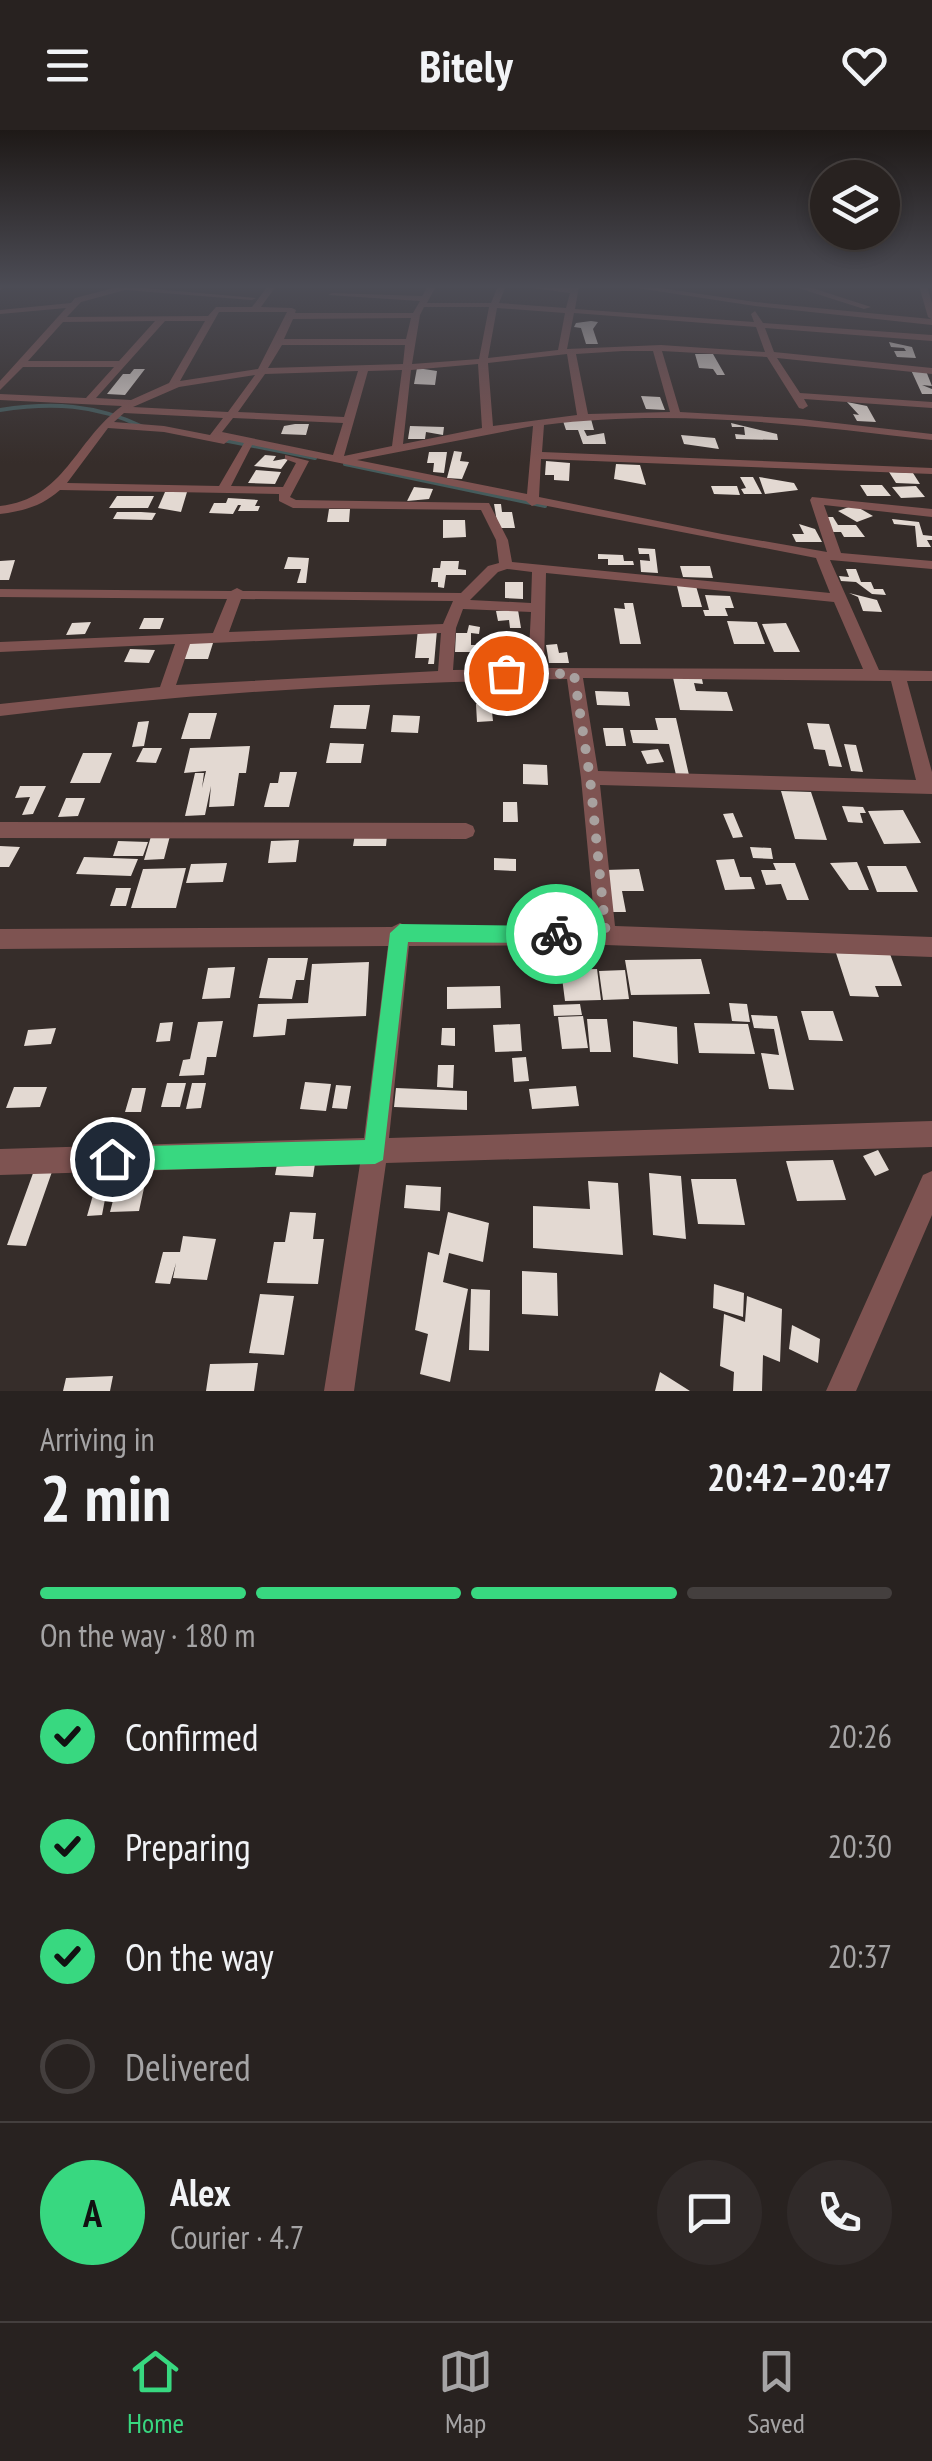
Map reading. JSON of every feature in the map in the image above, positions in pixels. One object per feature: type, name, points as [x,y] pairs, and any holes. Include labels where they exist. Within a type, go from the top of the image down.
[{"type":"street","points":[[0,387],[40,345]]},
{"type":"street","points":[[90,399],[139,345]]},
{"type":"street","points":[[174,385],[197,345]]},
{"type":"street","points":[[275,345],[234,416],[215,434],[532,502],[828,556],[932,565]]},
{"type":"street","points":[[397,449],[410,345]]},
{"type":"street","points":[[487,345],[484,362],[488,432]]},
{"type":"street","points":[[567,345],[583,417]]},
{"type":"street","points":[[766,345],[814,423]]},
{"type":"street","points":[[657,348],[676,415]]},
{"type":"street","points":[[0,510],[34,506],[58,486],[106,424],[127,406],[174,385],[263,370],[409,367],[567,351],[657,348],[932,371]]},
{"type":"street","points":[[21,364],[122,364]]},
{"type":"street","points":[[338,460],[364,368]]},
{"type":"street","points":[[797,396],[932,404]]},
{"type":"street","points":[[0,398],[90,399],[234,416],[347,420]]},
{"type":"street","points":[[338,460],[583,417],[676,415],[814,423],[932,437]]},
{"type":"street","points":[[532,502],[539,422]]},
{"type":"street","points":[[106,424],[164,430],[302,460],[282,498],[294,504],[485,506],[502,540],[506,565]]},
{"type":"street","points":[[224,488],[247,446]]},
{"type":"street","points":[[538,455],[932,472]]},
{"type":"street","points":[[804,465],[840,598],[873,674]]},
{"type":"street","points":[[58,486],[286,491]]},
{"type":"street","points":[[816,500],[932,513]]},
{"type":"street","points":[[445,675],[450,628],[461,600],[493,568],[506,565],[840,598]]},
{"type":"street","points":[[536,672],[539,569]]},
{"type":"street","points":[[0,593],[237,592],[461,600],[538,608]]},
{"type":"street","points":[[219,638],[237,592]]},
{"type":"street","points":[[0,647],[450,628]]},
{"type":"street","points":[[167,689],[184,640]]},
{"type":"street","points":[[0,710],[167,689],[445,675],[536,672],[932,676]]},
{"type":"street","points":[[574,674],[590,778],[606,935]]},
{"type":"street","points":[[590,778],[930,787],[898,676]]},
{"type":"street","points":[[0,830],[466,830]]},
{"type":"street","points":[[339,1391],[375,1152],[400,933]]},
{"type":"street","points":[[0,938],[400,933],[606,935],[932,947]]},
{"type":"street","points":[[0,1162],[932,1134]]},
{"type":"street","points":[[841,1391],[932,1184]]},
{"type":"building","points":[[891,347],[912,347],[916,358],[897,357],[894,351],[906,351]]},
{"type":"building","points":[[695,354],[713,354],[725,375],[699,368]]},
{"type":"building","points":[[417,368],[437,371],[435,385],[414,384]]},
{"type":"building","points":[[145,369],[125,395],[107,394],[123,374]]},
{"type":"building","points":[[911,370],[926,371],[932,386],[922,385],[932,389],[932,394],[922,394]]},
{"type":"building","points":[[641,396],[660,397],[665,410],[646,409]]},
{"type":"building","points":[[847,402],[867,406],[876,422],[857,421],[853,414],[859,415]]},
{"type":"building","points":[[591,419],[594,430],[584,430],[587,436],[604,433],[606,444],[583,444],[578,430],[566,430],[563,421]]},
{"type":"building","points":[[731,423],[777,434],[778,440],[736,439],[735,434],[745,435],[744,427],[732,427]]},
{"type":"building","points":[[309,424],[306,435],[281,434],[284,426]]},
{"type":"building","points":[[410,426],[444,427],[443,435],[426,432],[425,439],[408,439]]},
{"type":"building","points":[[681,435],[715,438],[719,449],[684,444]]},
{"type":"building","points":[[454,451],[462,452],[460,461],[469,462],[462,479],[447,478]]},
{"type":"building","points":[[429,452],[447,452],[444,473],[433,472],[434,463],[427,463]]},
{"type":"building","points":[[265,455],[276,456],[273,461],[289,458],[281,469],[254,466]]},
{"type":"building","points":[[546,461],[570,463],[569,481],[545,475]]},
{"type":"building","points":[[616,464],[640,465],[646,485],[614,479]]},
{"type":"building","points":[[256,470],[281,472],[275,484],[248,483]]},
{"type":"building","points":[[889,472],[913,473],[920,484],[896,483]]},
{"type":"building","points":[[740,477],[753,477],[762,494],[744,494],[741,489],[746,488]]},
{"type":"building","points":[[759,477],[794,483],[798,490],[765,494]]},
{"type":"building","points":[[860,485],[882,485],[891,496],[867,496]]},
{"type":"building","points":[[711,486],[737,486],[740,495],[714,494]]},
{"type":"building","points":[[916,486],[925,497],[901,498],[892,487]]},
{"type":"building","points":[[414,487],[433,489],[429,499],[407,501]]},
{"type":"building","points":[[165,492],[187,492],[181,512],[158,508]]},
{"type":"building","points":[[117,496],[154,496],[148,508],[109,508]]},
{"type":"building","points":[[228,498],[258,500],[255,506],[260,506],[258,511],[238,511],[238,505],[233,514],[209,513],[214,503],[226,503]]},
{"type":"building","points":[[494,504],[501,504],[502,512],[512,512],[515,528],[498,528]]},
{"type":"building","points":[[854,505],[873,516],[857,522],[838,511]]},
{"type":"building","points":[[329,509],[350,509],[349,522],[327,522]]},
{"type":"building","points":[[117,512],[156,513],[152,520],[113,519]]},
{"type":"building","points":[[824,517],[833,517],[838,525],[856,525],[865,537],[844,537],[841,532],[833,532]]},
{"type":"building","points":[[892,519],[919,522],[923,535],[932,536],[932,540],[927,540],[931,547],[917,547],[915,526],[894,524]]},
{"type":"building","points":[[443,520],[465,520],[466,537],[443,538]]},
{"type":"building","points":[[799,524],[815,529],[822,542],[796,542],[792,534],[804,534]]},
{"type":"building","points":[[638,548],[655,549],[658,573],[641,572],[640,560],[650,561],[649,554],[639,554]]},
{"type":"building","points":[[598,554],[623,555],[624,561],[633,561],[634,565],[608,565],[608,559],[598,559]]},
{"type":"building","points":[[288,557],[309,558],[306,583],[297,583],[301,569],[284,569]]},
{"type":"building","points":[[15,560],[9,580],[0,580],[0,561]]},
{"type":"building","points":[[441,561],[459,561],[458,569],[466,570],[466,575],[446,575],[444,588],[438,587],[438,582],[431,582],[433,568],[440,568]]},
{"type":"building","points":[[680,566],[710,566],[713,578],[683,577]]},
{"type":"building","points":[[846,569],[856,569],[861,582],[871,582],[874,589],[883,589],[886,595],[872,594],[856,582],[841,581],[839,576],[849,577]]},
{"type":"building","points":[[505,582],[523,582],[523,599],[505,598]]},
{"type":"building","points":[[677,586],[696,586],[702,607],[682,607]]},
{"type":"building","points":[[849,593],[877,600],[882,612],[863,611],[858,597]]},
{"type":"building","points":[[705,595],[730,596],[734,608],[725,608],[728,616],[705,616],[703,610],[709,610]]},
{"type":"building","points":[[624,603],[633,603],[641,644],[620,644],[614,608],[625,609]]},
{"type":"building","points":[[518,610],[521,628],[510,628],[509,620],[498,621],[496,611]]},
{"type":"building","points":[[144,618],[164,618],[160,629],[139,629]]},
{"type":"building","points":[[727,621],[757,622],[765,644],[734,644]]},
{"type":"building","points":[[91,622],[85,634],[66,635],[72,623]]},
{"type":"building","points":[[786,623],[800,652],[774,652],[762,624]]},
{"type":"building","points":[[469,625],[480,627],[479,634],[471,633],[471,645],[487,645],[487,652],[455,652],[456,633],[467,633]]},
{"type":"building","points":[[418,629],[437,630],[434,664],[428,664],[429,658],[415,658]]},
{"type":"building","points":[[492,641],[513,641],[508,663],[501,663],[502,653],[492,653]]},
{"type":"building","points":[[183,643],[213,643],[208,659],[177,659]]},
{"type":"building","points":[[557,644],[559,653],[567,652],[569,663],[549,663],[546,645]]},
{"type":"building","points":[[130,649],[155,650],[149,663],[124,662]]},
{"type":"building","points":[[672,673],[701,674],[703,684],[694,683],[696,691],[727,692],[733,711],[680,710]]},
{"type":"building","points":[[595,691],[628,692],[630,706],[597,705]]},
{"type":"building","points":[[491,703],[493,721],[477,722],[476,704]]},
{"type":"building","points":[[334,705],[370,705],[366,729],[330,728]]},
{"type":"building","points":[[189,713],[217,713],[210,739],[181,739]]},
{"type":"building","points":[[393,715],[420,716],[418,733],[391,732]]},
{"type":"building","points":[[655,718],[676,718],[689,775],[676,775],[669,744],[633,743],[630,730],[658,730]]},
{"type":"building","points":[[149,721],[144,746],[132,747],[138,722]]},
{"type":"building","points":[[807,723],[829,724],[842,767],[829,766],[825,750],[814,749]]},
{"type":"building","points":[[603,728],[623,728],[626,746],[606,746]]},
{"type":"building","points":[[330,743],[364,744],[361,763],[326,763]]},
{"type":"building","points":[[844,744],[856,745],[863,772],[851,771]]},
{"type":"building","points":[[250,746],[246,773],[239,773],[234,806],[209,807],[211,786],[205,815],[185,816],[195,773],[204,773],[202,788],[206,771],[184,773],[190,748]]},
{"type":"building","points":[[143,748],[162,748],[156,763],[136,762]]},
{"type":"building","points":[[658,749],[664,762],[647,764],[641,751]]},
{"type":"building","points":[[83,753],[112,753],[100,783],[70,783]]},
{"type":"building","points":[[523,764],[547,765],[548,785],[523,784]]},
{"type":"building","points":[[280,772],[297,772],[289,807],[264,807],[270,783],[278,783]]},
{"type":"building","points":[[20,786],[46,786],[33,814],[22,815],[30,797],[15,798]]},
{"type":"building","points":[[781,791],[811,792],[827,840],[795,839]]},
{"type":"building","points":[[66,798],[85,798],[78,816],[58,817]]},
{"type":"building","points":[[503,802],[517,802],[518,822],[503,822]]},
{"type":"building","points":[[842,806],[863,807],[863,823],[848,822]]},
{"type":"building","points":[[903,810],[921,843],[884,844],[868,811]]},
{"type":"building","points":[[733,813],[743,837],[733,838],[723,814]]},
{"type":"building","points":[[171,832],[164,859],[144,860],[152,833]]},
{"type":"building","points":[[355,834],[387,835],[386,846],[353,846]]},
{"type":"building","points":[[299,840],[296,862],[268,863],[271,841]]},
{"type":"building","points":[[118,841],[148,842],[143,856],[113,856]]},
{"type":"building","points":[[0,846],[20,847],[9,867],[0,867]]},
{"type":"building","points":[[750,847],[771,848],[773,859],[753,858]]},
{"type":"building","points":[[84,857],[138,859],[131,876],[76,874]]},
{"type":"building","points":[[494,858],[516,859],[516,871],[494,870]]},
{"type":"building","points":[[734,859],[740,877],[751,877],[755,889],[725,890],[716,860]]},
{"type":"building","points":[[857,862],[869,890],[849,890],[830,863]]},
{"type":"building","points":[[227,863],[223,882],[186,883],[191,864]]},
{"type":"building","points":[[773,863],[795,863],[809,900],[787,900],[781,884],[766,885],[761,870],[776,870]]},
{"type":"building","points":[[867,866],[906,866],[918,892],[877,892]]},
{"type":"building","points":[[186,868],[176,908],[131,908],[143,869]]},
{"type":"building","points":[[639,869],[644,891],[622,891],[626,912],[612,912],[605,870]]},
{"type":"building","points":[[116,888],[131,888],[126,906],[110,906]]},
{"type":"building","points":[[538,888],[554,888],[555,912],[538,911]]},
{"type":"building","points":[[836,953],[890,954],[902,986],[875,986],[879,997],[850,996]]},
{"type":"building","points":[[268,958],[308,958],[304,980],[296,980],[292,999],[259,998]]},
{"type":"building","points":[[701,959],[710,994],[631,995],[625,960]]},
{"type":"building","points":[[369,962],[366,1016],[287,1019],[285,1035],[253,1037],[258,1004],[308,1003],[312,964]]},
{"type":"building","points":[[235,967],[230,998],[202,999],[208,968]]},
{"type":"building","points":[[597,969],[601,1000],[565,1001],[561,970]]},
{"type":"building","points":[[625,970],[629,999],[603,1000],[599,971]]},
{"type":"building","points":[[500,986],[501,1008],[447,1009],[447,987]]},
{"type":"building","points":[[729,1003],[747,1004],[750,1022],[732,1021]]},
{"type":"building","points":[[580,1004],[582,1015],[554,1016],[553,1005]]},
{"type":"building","points":[[801,1011],[833,1011],[843,1041],[809,1040]]},
{"type":"building","points":[[751,1015],[777,1016],[794,1090],[769,1089],[761,1053],[779,1055],[774,1029],[754,1028]]},
{"type":"building","points":[[583,1016],[588,1048],[562,1049],[558,1017]]},
{"type":"building","points":[[587,1019],[607,1019],[611,1052],[590,1052]]},
{"type":"building","points":[[223,1021],[216,1057],[207,1057],[204,1075],[179,1076],[183,1060],[190,1059],[198,1022]]},
{"type":"building","points":[[633,1021],[677,1027],[678,1064],[633,1057]]},
{"type":"building","points":[[173,1022],[170,1041],[156,1042],[160,1023]]},
{"type":"building","points":[[694,1023],[748,1024],[755,1054],[699,1053]]},
{"type":"building","points":[[520,1024],[522,1051],[495,1052],[493,1025]]},
{"type":"building","points":[[56,1028],[51,1044],[24,1046],[28,1030]]},
{"type":"building","points":[[442,1028],[455,1028],[455,1046],[441,1045]]},
{"type":"building","points":[[526,1057],[529,1081],[514,1082],[512,1058]]},
{"type":"building","points":[[438,1065],[454,1065],[453,1088],[437,1087]]},
{"type":"building","points":[[305,1082],[331,1084],[326,1111],[300,1109]]},
{"type":"building","points":[[167,1083],[186,1083],[180,1107],[161,1107]]},
{"type":"building","points":[[192,1083],[206,1083],[201,1108],[186,1109]]},
{"type":"building","points":[[336,1085],[351,1086],[347,1109],[332,1108]]},
{"type":"building","points":[[576,1086],[579,1106],[532,1109],[529,1089]]},
{"type":"building","points":[[14,1087],[47,1087],[40,1107],[6,1108]]},
{"type":"building","points":[[132,1088],[146,1088],[141,1112],[125,1112]]},
{"type":"building","points":[[396,1088],[467,1091],[467,1110],[394,1107]]},
{"type":"building","points":[[280,1149],[317,1150],[313,1177],[275,1175]]},
{"type":"building","points":[[878,1150],[889,1170],[875,1176],[863,1156]]},
{"type":"building","points":[[833,1160],[846,1200],[797,1201],[786,1161]]},
{"type":"building","points":[[36,1165],[54,1166],[26,1246],[7,1245]]},
{"type":"building","points":[[149,1165],[139,1211],[110,1212],[116,1189],[129,1189],[134,1166]]},
{"type":"building","points":[[649,1173],[681,1176],[686,1239],[653,1235]]},
{"type":"building","points":[[691,1179],[736,1179],[745,1225],[698,1224]]},
{"type":"building","points":[[588,1181],[618,1183],[623,1255],[533,1248],[533,1206],[590,1209]]},
{"type":"building","points":[[406,1185],[441,1187],[440,1211],[404,1208]]},
{"type":"building","points":[[106,1194],[102,1215],[87,1216],[93,1195]]},
{"type":"building","points":[[290,1212],[316,1213],[313,1239],[324,1239],[318,1284],[267,1283],[274,1242],[285,1242]]},
{"type":"building","points":[[448,1212],[489,1223],[483,1262],[449,1253],[443,1282],[468,1289],[450,1382],[420,1374],[428,1334],[415,1330],[428,1252],[439,1255]]},
{"type":"building","points":[[183,1236],[216,1239],[207,1280],[173,1278],[176,1263],[170,1284],[155,1283],[163,1252],[180,1252]]},
{"type":"building","points":[[522,1271],[557,1273],[558,1316],[522,1314]]},
{"type":"building","points":[[714,1284],[744,1293],[743,1317],[713,1308]]},
{"type":"building","points":[[471,1289],[490,1290],[489,1351],[469,1350]]},
{"type":"building","points":[[260,1294],[294,1296],[284,1355],[249,1353]]},
{"type":"building","points":[[747,1296],[782,1309],[780,1362],[763,1355],[762,1391],[733,1391],[734,1372],[720,1366],[724,1314],[745,1322]]},
{"type":"building","points":[[792,1325],[820,1339],[818,1363],[789,1349]]},
{"type":"building","points":[[258,1363],[254,1391],[206,1391],[210,1364]]},
{"type":"building","points":[[660,1372],[690,1391],[655,1391]]},
{"type":"building","points":[[113,1376],[110,1391],[63,1391],[66,1378]]},
{"type":"waterway","points":[[0,410],[38,406],[90,409],[143,427]]},
{"type":"waterway","points":[[223,440],[315,458]]},
{"type":"waterway","points":[[345,464],[545,506]]},
{"type":"way so far","points":[[506,673],[574,674],[590,778],[606,935],[556,934]]},
{"type":"route","points":[[112,1159],[375,1152],[400,933],[556,934]]}]
